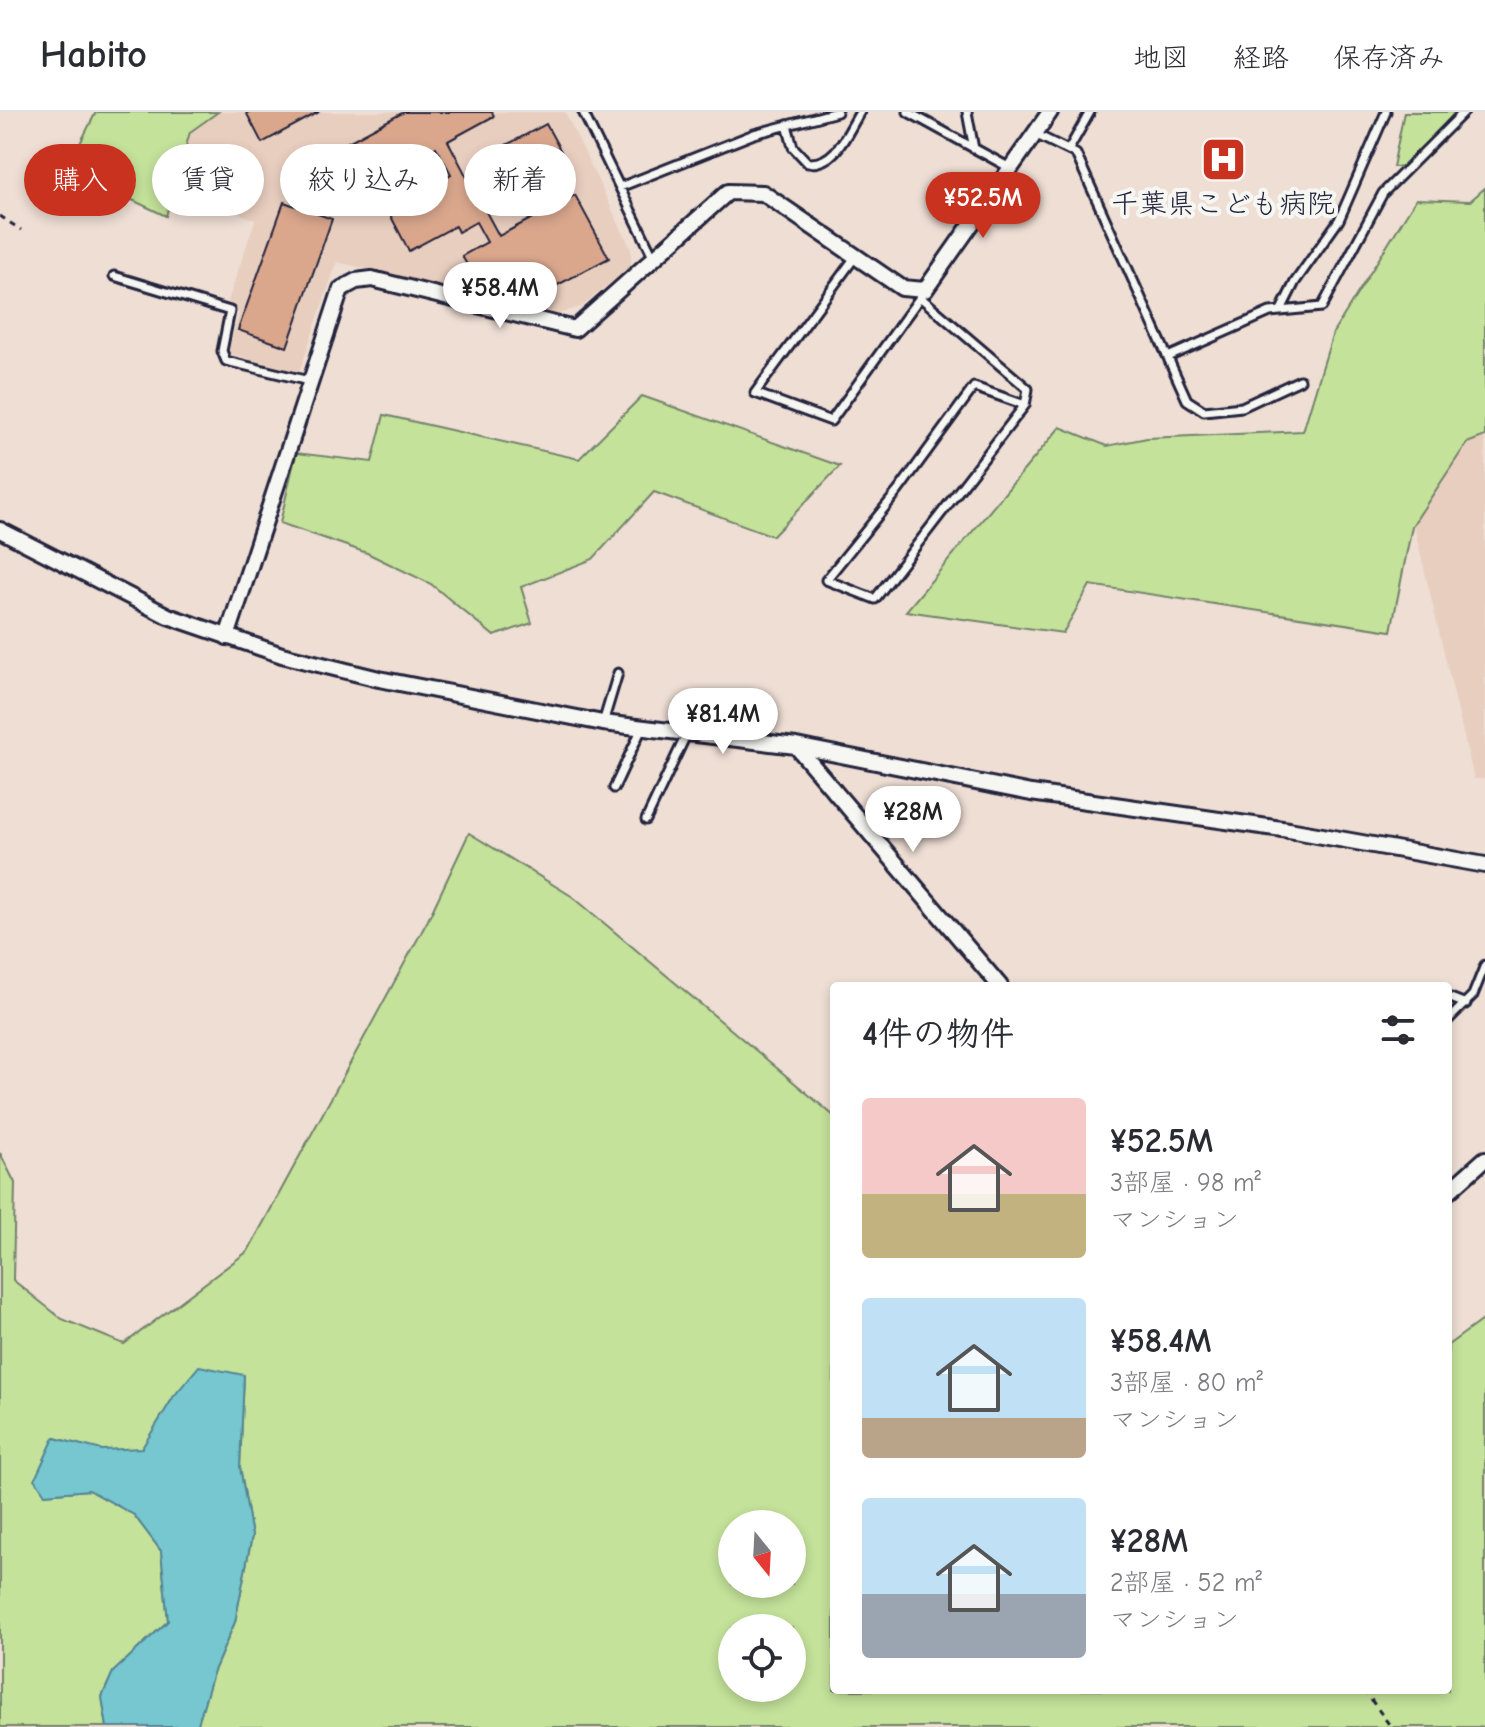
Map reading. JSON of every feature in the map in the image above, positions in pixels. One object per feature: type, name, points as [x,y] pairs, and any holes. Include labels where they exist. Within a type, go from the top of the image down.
[{"type":"street","points":[[227,637],[341,289],[356,281],[372,279],[575,329],[728,192],[763,193],[902,288],[922,293],[1010,168],[1037,135],[1050,112]]},
{"type":"street","points":[[0,530],[168,616],[227,637],[379,679],[603,723],[796,746],[1031,793],[1289,830],[1485,865]]},
{"type":"street","points":[[796,746],[997,982]]},
{"type":"street","points":[[1452,1188],[1485,1159]]},
{"type":"lane","points":[[583,112],[655,260]]},
{"type":"lane","points":[[620,187],[754,134],[837,112]]},
{"type":"lane","points":[[787,125],[793,147],[808,163],[820,164],[832,156],[860,112]]},
{"type":"lane","points":[[908,112],[1010,168]]},
{"type":"lane","points":[[967,112],[974,149]]},
{"type":"lane","points":[[1069,149],[1090,112]]},
{"type":"lane","points":[[1281,310],[1295,282],[1339,220],[1386,112]]},
{"type":"lane","points":[[1168,357],[1270,312],[1322,307],[1383,193],[1464,112]]},
{"type":"lane","points":[[1037,135],[1076,154],[1187,400],[1204,411],[1242,407],[1300,380]]},
{"type":"lane","points":[[856,255],[755,393],[831,421],[922,293],[1028,389],[1025,405],[875,599],[826,580],[898,491],[974,387],[1025,405]]},
{"type":"lane","points":[[114,276],[230,311],[222,351],[226,361],[309,381]]},
{"type":"lane","points":[[603,723],[618,673]]},
{"type":"lane","points":[[614,788],[642,728]]},
{"type":"lane","points":[[646,820],[687,733]]},
{"type":"lane","points":[[1452,1016],[1466,1004],[1485,965]]},
{"type":"lane","points":[[1452,999],[1466,1004]]},
{"type":"path","points":[[0,216],[21,230]]},
{"type":"path","points":[[1367,1694],[1391,1727]]},
{"type":"shaded area","points":[[201,112],[565,112],[631,249],[631,265],[583,306],[558,314],[337,262],[299,373],[228,353],[239,313],[228,301],[255,220],[246,216],[264,216],[264,144],[186,144],[190,122]]},
{"type":"shaded area","points":[[1485,408],[1485,779],[1474,779],[1390,425]]},
{"type":"green space","points":[[96,112],[218,112],[190,132],[187,144],[152,144],[152,209],[136,202],[136,144],[80,144]]},
{"type":"green space","points":[[1404,112],[1455,112],[1408,166],[1393,167]]},
{"type":"green space","points":[[1485,188],[1485,436],[1467,443],[1412,526],[1391,631],[1090,585],[1063,633],[906,611],[1060,427],[1107,446],[1147,438],[1303,431],[1333,333],[1416,199],[1470,201]]},
{"type":"green space","points":[[642,396],[840,466],[773,536],[654,492],[593,559],[521,587],[532,623],[494,636],[431,584],[367,553],[280,523],[296,453],[372,462],[384,415],[579,459]]},
{"type":"green space","points":[[469,833],[573,897],[830,1113],[830,1694],[1452,1694],[1452,1342],[1485,1318],[1485,1727],[197,1727],[213,1673],[235,1622],[252,1536],[240,1467],[244,1376],[174,1396],[142,1449],[102,1451],[55,1438],[45,1494],[89,1490],[134,1515],[161,1551],[168,1621],[113,1672],[102,1697],[107,1727],[0,1727],[0,1153],[15,1183],[13,1280],[62,1319],[124,1344],[248,1251],[428,920]]},
{"type":"water","points":[[199,1366],[244,1375],[240,1467],[252,1536],[235,1622],[213,1673],[197,1727],[107,1727],[102,1697],[113,1672],[168,1621],[161,1551],[134,1515],[89,1490],[45,1494],[35,1479],[54,1438],[102,1450],[142,1448],[174,1396]]},
{"type":"building","points":[[246,112],[319,112],[262,143]]},
{"type":"building","points":[[404,112],[492,112],[494,116],[448,141],[464,172],[464,216],[488,216],[499,236],[536,216],[576,216],[576,197],[609,258],[533,298],[520,274],[497,286],[490,273],[476,281],[462,256],[487,242],[476,222],[458,232],[455,226],[409,251],[391,216],[448,216],[448,176],[451,174],[448,169],[448,144],[344,144]]},
{"type":"building","points":[[546,124],[557,144],[508,144]]},
{"type":"building","points":[[280,213],[280,216],[324,216],[332,219],[287,347],[238,330]]},
{"type":"place","name":"千葉県こども病院","points":[[1223,159]]}]
